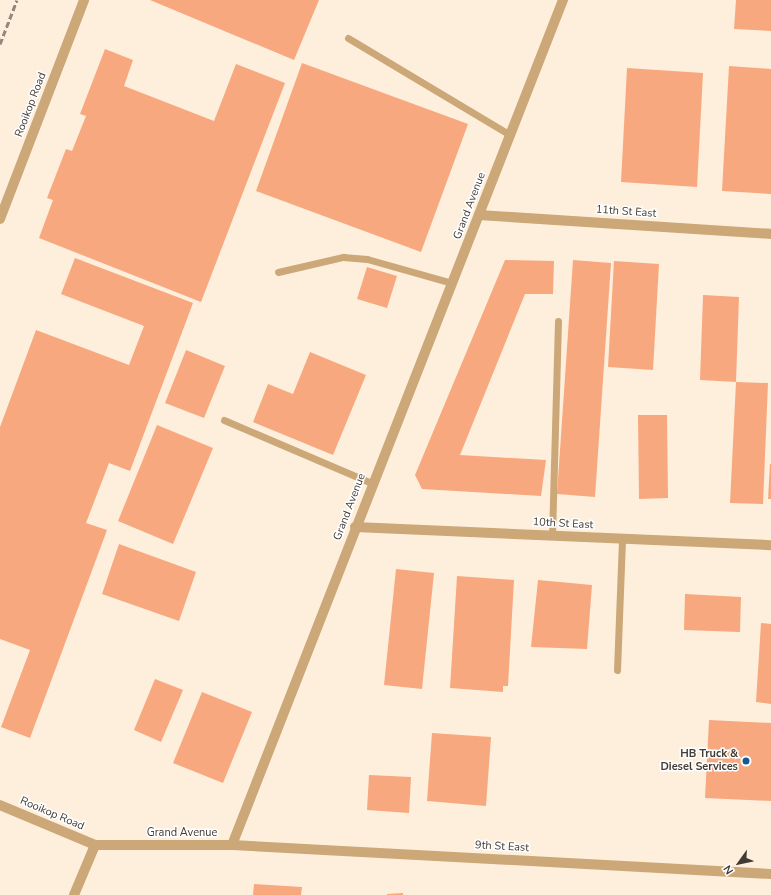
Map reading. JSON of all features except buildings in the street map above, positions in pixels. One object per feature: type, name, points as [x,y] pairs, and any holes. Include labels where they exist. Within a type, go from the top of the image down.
[{"type":"street","name":"Rooikop Road","points":[[0,219],[84,0]]},
{"type":"street","name":"Grand Avenue","points":[[95,845],[232,845],[372,483],[563,0]]},
{"type":"street","name":"11th St East","points":[[479,215],[771,234]]},
{"type":"street","name":"10th St East","points":[[355,527],[771,545]]},
{"type":"street","name":"Rooikop Road","points":[[0,805],[95,845]]},
{"type":"street","points":[[74,895],[95,845]]},
{"type":"street","name":"9th St East","points":[[232,845],[771,874]]},
{"type":"lane","points":[[348,38],[510,135]]},
{"type":"lane","points":[[278,272],[343,257],[367,259],[452,283]]},
{"type":"lane","points":[[552,536],[558,321]]},
{"type":"lane","points":[[224,420],[372,483]]},
{"type":"lane","points":[[617,670],[622,539]]},
{"type":"railway","points":[[0,44],[17,0]]},
{"type":"place","name":"HB Truck & Diesel Services","points":[[746,761]]}]
